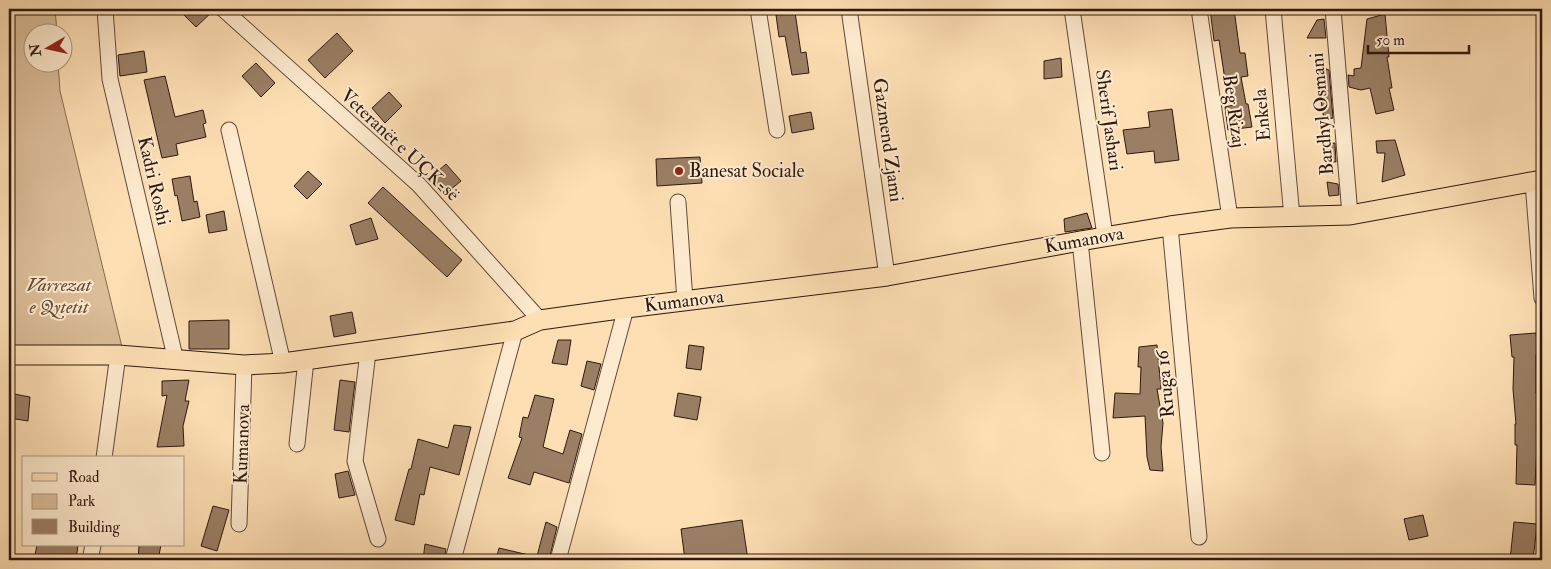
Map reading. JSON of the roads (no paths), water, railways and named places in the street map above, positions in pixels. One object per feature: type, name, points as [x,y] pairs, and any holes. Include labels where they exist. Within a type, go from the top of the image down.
[{"type":"main road","name":"Kumanova","points":[[9,355],[118,355],[244,365],[283,363],[516,331],[540,320],[887,276],[1080,240],[1170,226],[1230,218],[1350,215],[1538,181]]},
{"type":"street","name":"Kadri Roshi","points":[[106,9],[110,79],[176,361]]},
{"type":"street","name":"Veteranët e UÇK-së","points":[[223,9],[419,185],[540,320]]},
{"type":"street","points":[[758,9],[776,130]]},
{"type":"street","name":"Gazmend Zjami","points":[[848,9],[887,276]]},
{"type":"street","name":"Sherif Jashari","points":[[1072,9],[1105,236]]},
{"type":"street","name":"Beg Rizaj","points":[[1199,9],[1230,218]]},
{"type":"street","name":"Enkela","points":[[1273,9],[1292,217]]},
{"type":"street","name":"Bardhyl Osmani","points":[[1333,9],[1350,215]]},
{"type":"street","points":[[229,130],[283,363]]},
{"type":"street","points":[[1538,181],[1542,298]]},
{"type":"street","points":[[678,202],[685,301]]},
{"type":"street","name":"Rruga 16","points":[[1170,226],[1199,538]]},
{"type":"street","points":[[1080,240],[1102,453]]},
{"type":"street","name":"Kumanova","points":[[558,560],[626,308]]},
{"type":"street","points":[[453,560],[516,331]]},
{"type":"street","points":[[368,352],[355,461],[378,539]]},
{"type":"street","points":[[104,456],[118,355]]},
{"type":"street","points":[[297,444],[306,360]]},
{"type":"street","name":"Kumanova","points":[[239,524],[244,365]]},
{"type":"street","points":[[90,560],[92,546]]},
{"type":"place","name":"Banesat Sociale","points":[[679,171]]},
{"type":"park label","name":"Varrezat e Qytetit","points":[[59,296]]}]
